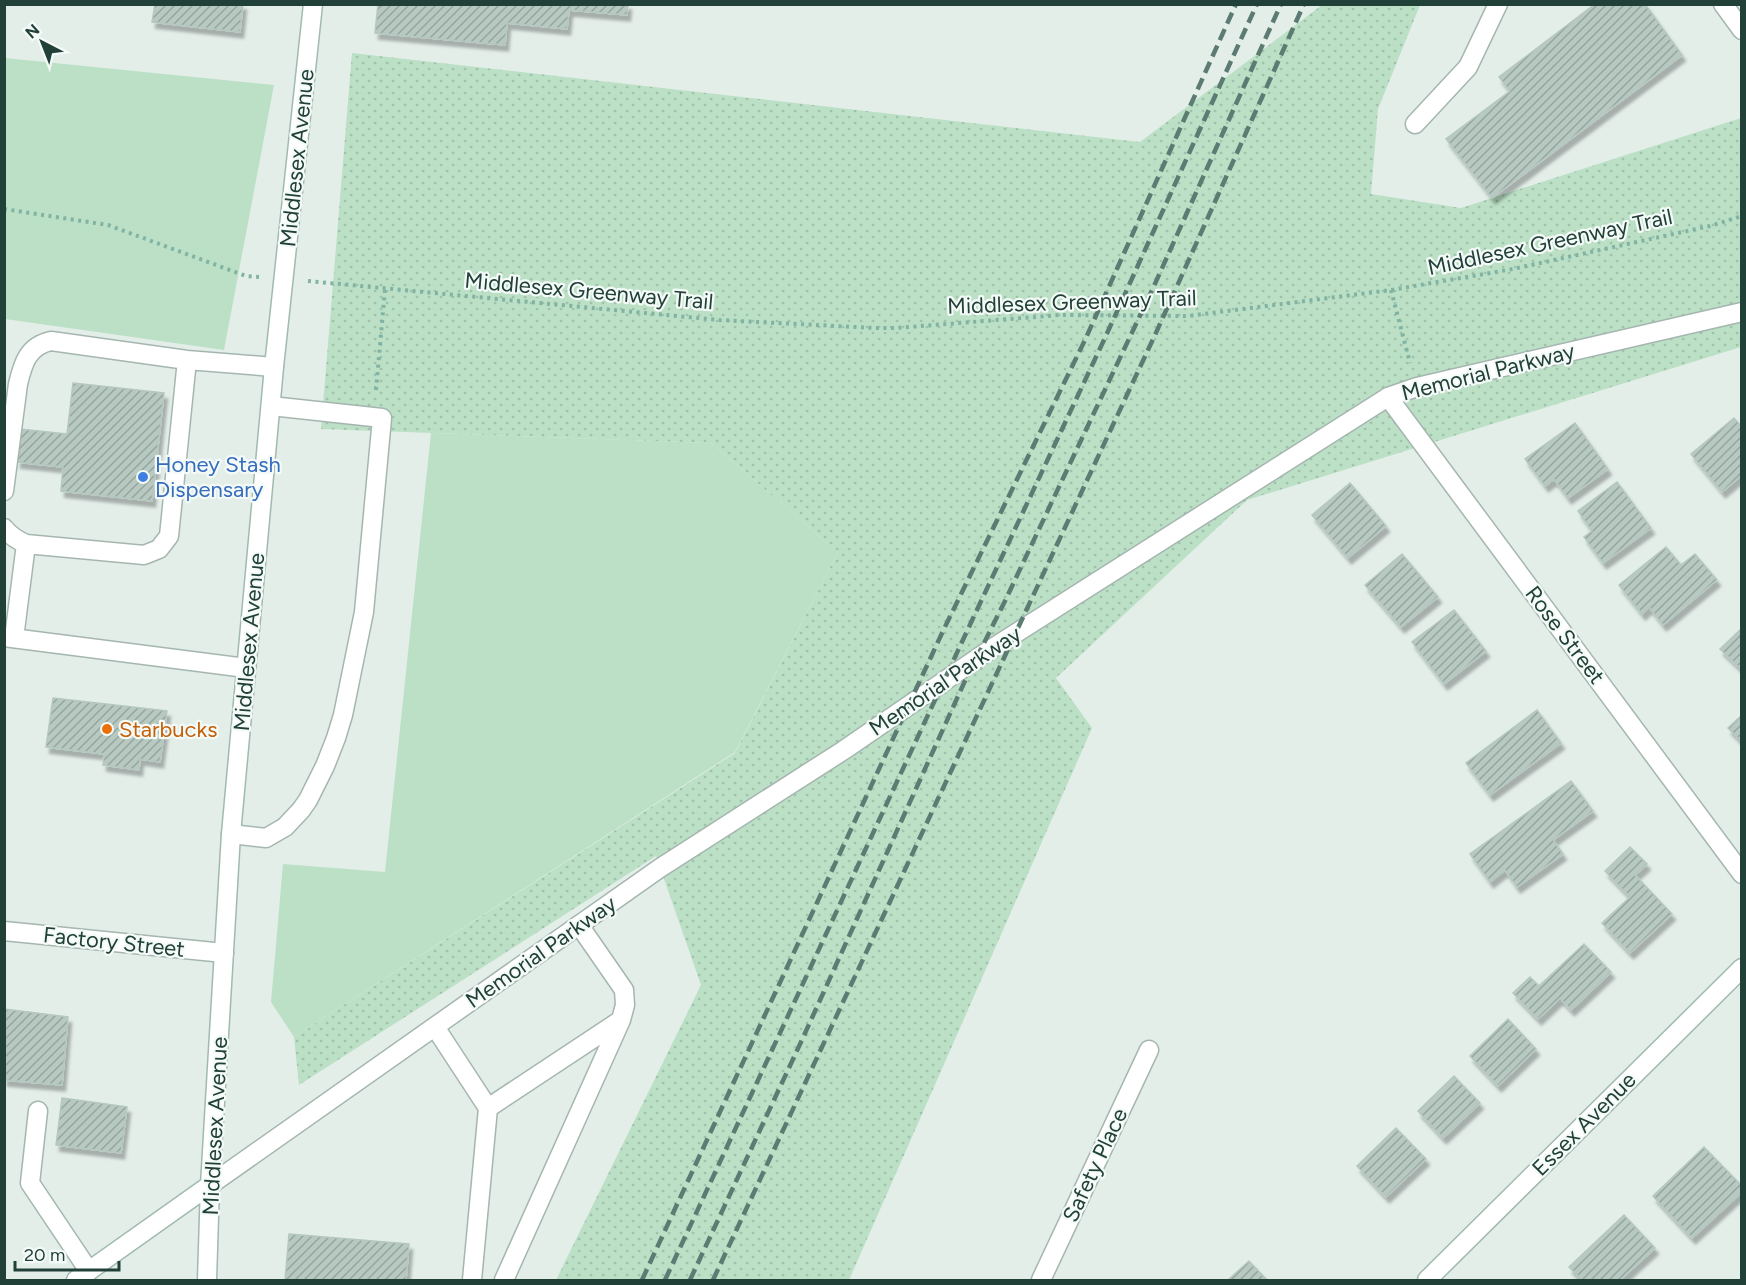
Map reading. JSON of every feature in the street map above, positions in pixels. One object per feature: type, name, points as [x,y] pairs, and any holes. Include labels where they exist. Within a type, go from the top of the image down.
[{"type":"street","name":"Middlesex Avenue","points":[[207,1281],[210,1185],[231,834],[274,367],[314,4]]},
{"type":"street","points":[[1415,124],[1468,67],[1497,4]]},
{"type":"street","points":[[1723,4],[1742,30]]},
{"type":"street","name":"Memorial Parkway","points":[[82,1276],[660,868],[844,750],[991,649],[1388,397],[1417,387],[1742,312]]},
{"type":"street","points":[[4,491],[21,369],[27,356],[42,343],[51,341],[187,360],[274,367]]},
{"type":"street","points":[[4,528],[17,541],[26,544],[144,555],[159,549],[169,536],[187,360]]},
{"type":"street","name":"Rose Street","points":[[1388,397],[1742,874]]},
{"type":"street","points":[[231,834],[266,838],[285,827],[308,800],[325,766],[343,715],[364,612],[382,418],[271,406]]},
{"type":"street","points":[[26,544],[9,637],[246,668]]},
{"type":"street","points":[[504,1281],[621,1020],[625,1005],[624,990],[579,925]]},
{"type":"street","name":"Factory Street","points":[[4,931],[224,952]]},
{"type":"street","name":"Essex Avenue","points":[[1428,1281],[1742,968]]},
{"type":"street","points":[[489,1108],[621,1020]]},
{"type":"street","points":[[435,1027],[489,1108],[472,1281]]},
{"type":"street","name":"Safety Place","points":[[1041,1281],[1149,1050]]},
{"type":"street","points":[[38,1111],[30,1183],[82,1276]]},
{"type":"path","points":[[4,209],[108,225],[246,276]]},
{"type":"path","name":"Middlesex Greenway Trail","points":[[324,282],[719,320],[875,328],[1060,315],[1188,316],[1391,291],[1513,269],[1710,226],[1742,216]]},
{"type":"path","points":[[374,418],[385,289]]},
{"type":"path","points":[[1391,291],[1407,348]]},
{"type":"green space","points":[[1322,5],[1420,5],[1378,109],[1371,194],[1461,208],[1741,118],[1741,347],[1247,500],[1056,678],[1092,728],[849,1280],[556,1280],[701,985],[656,856],[299,1085],[294,1037],[735,753],[838,552],[711,443],[321,429],[352,53],[1140,142]]},
{"type":"green space","points":[[5,58],[274,85],[224,350],[5,319]]},
{"type":"green space","points":[[431,433],[711,443],[838,552],[735,752],[294,1037],[271,1002],[283,864],[385,872]]},
{"type":"building","points":[[155,4],[243,4],[240,32],[152,22]]},
{"type":"building","points":[[378,4],[628,4],[627,15],[569,10],[567,29],[507,23],[505,45],[375,33]]},
{"type":"building","points":[[1595,4],[1645,4],[1682,55],[1492,198],[1446,139],[1510,91],[1499,77]]},
{"type":"building","points":[[73,383],[164,393],[152,501],[61,491],[63,467],[17,462],[20,429],[67,434]]},
{"type":"building","points":[[1734,418],[1742,427],[1742,475],[1722,492],[1691,454]]},
{"type":"building","points":[[1575,423],[1608,469],[1568,498],[1554,479],[1545,486],[1525,459]]},
{"type":"building","points":[[1617,482],[1651,528],[1603,563],[1584,537],[1592,531],[1578,511]]},
{"type":"building","points":[[1350,483],[1386,526],[1348,558],[1312,515]]},
{"type":"building","points":[[1666,547],[1681,565],[1695,554],[1717,580],[1663,625],[1649,607],[1642,614],[1619,585]]},
{"type":"building","points":[[1402,554],[1438,597],[1401,627],[1365,585]]},
{"type":"building","points":[[1454,610],[1486,651],[1444,684],[1412,642]]},
{"type":"building","points":[[1742,628],[1742,670],[1720,649]]},
{"type":"building","name":"Starbucks","points":[[53,698],[167,711],[160,762],[140,759],[139,770],[103,765],[104,754],[46,747]]},
{"type":"building","points":[[1537,710],[1561,743],[1490,795],[1466,763]]},
{"type":"building","points":[[1742,715],[1742,742],[1728,728]]},
{"type":"building","points":[[1571,781],[1593,811],[1553,840],[1563,854],[1517,887],[1505,870],[1490,882],[1470,854]]},
{"type":"building","points":[[1630,847],[1647,864],[1635,875],[1672,914],[1630,953],[1602,923],[1630,897],[1605,871]]},
{"type":"building","points":[[1584,944],[1611,972],[1571,1010],[1560,998],[1538,1019],[1513,993],[1530,977],[1539,986]]},
{"type":"building","points":[[4,1009],[68,1017],[62,1085],[4,1080]]},
{"type":"building","points":[[1508,1019],[1536,1049],[1498,1086],[1470,1056]]},
{"type":"building","points":[[1454,1076],[1480,1103],[1443,1138],[1418,1111]]},
{"type":"building","points":[[62,1098],[127,1107],[121,1153],[56,1145]]},
{"type":"building","points":[[1396,1128],[1426,1159],[1386,1197],[1357,1166]]},
{"type":"building","points":[[1704,1147],[1742,1186],[1742,1192],[1692,1238],[1653,1196]]},
{"type":"building","points":[[1624,1215],[1655,1248],[1620,1280],[1582,1280],[1569,1267]]},
{"type":"building","points":[[289,1234],[409,1244],[406,1280],[285,1280]]},
{"type":"building","points":[[1249,1261],[1267,1280],[1228,1280]]},
{"type":"railway","points":[[642,1280],[943,631],[1085,340],[1236,4]]},
{"type":"railway","points":[[665,1280],[1104,340],[1257,4]]},
{"type":"railway","points":[[690,1280],[964,683],[1154,286],[1281,4]]},
{"type":"railway","points":[[713,1280],[1155,335],[1304,4]]},
{"type":"place","name":"Honey Stash Dispensary","points":[[143,477]]},
{"type":"place","name":"Starbucks","points":[[107,729]]}]
